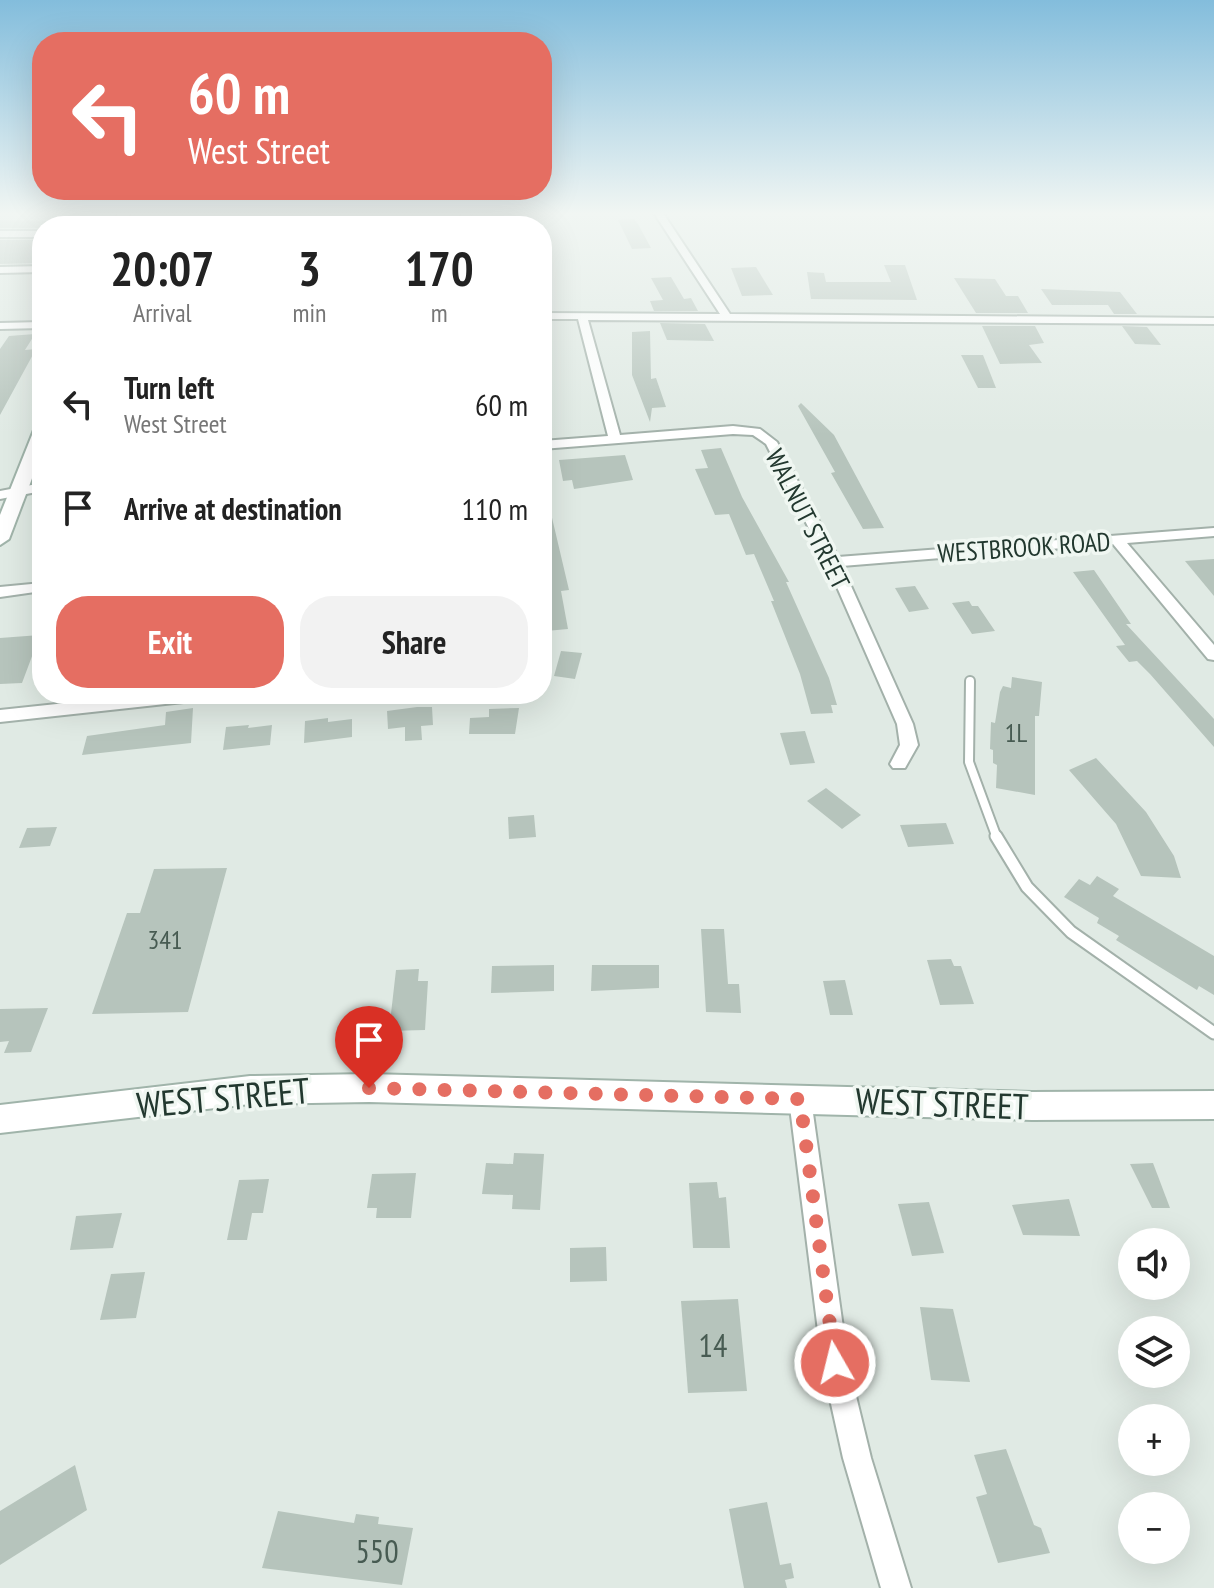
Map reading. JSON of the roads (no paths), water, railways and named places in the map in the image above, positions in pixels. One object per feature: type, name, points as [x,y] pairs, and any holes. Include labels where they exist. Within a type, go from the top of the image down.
[{"type":"main road","points":[[0,539],[9,492],[32,449]]},
{"type":"main road","name":"WEST STREET","points":[[0,1119],[250,1090],[369,1088],[1032,1106],[1214,1105]]},
{"type":"street","points":[[707,287],[727,317]]},
{"type":"street","points":[[552,316],[1214,321]]},
{"type":"street","points":[[582,316],[615,439]]},
{"type":"street","points":[[0,326],[32,325]]},
{"type":"street","name":"WALNUT STREET","points":[[552,444],[733,430],[756,432],[771,442],[833,562],[905,724],[909,745],[899,764]]},
{"type":"street","points":[[9,492],[32,489]]},
{"type":"street","name":"WESTBROOK ROAD","points":[[833,562],[1214,532]]},
{"type":"street","points":[[1117,540],[1214,655]]},
{"type":"street","points":[[0,592],[32,588]]},
{"type":"street","points":[[0,716],[110,704]]},
{"type":"street","points":[[800,1099],[835,1363],[857,1458],[896,1588]]},
{"type":"lane","points":[[970,681],[969,762],[991,828],[1027,887],[1071,932],[1214,1033]]}]
